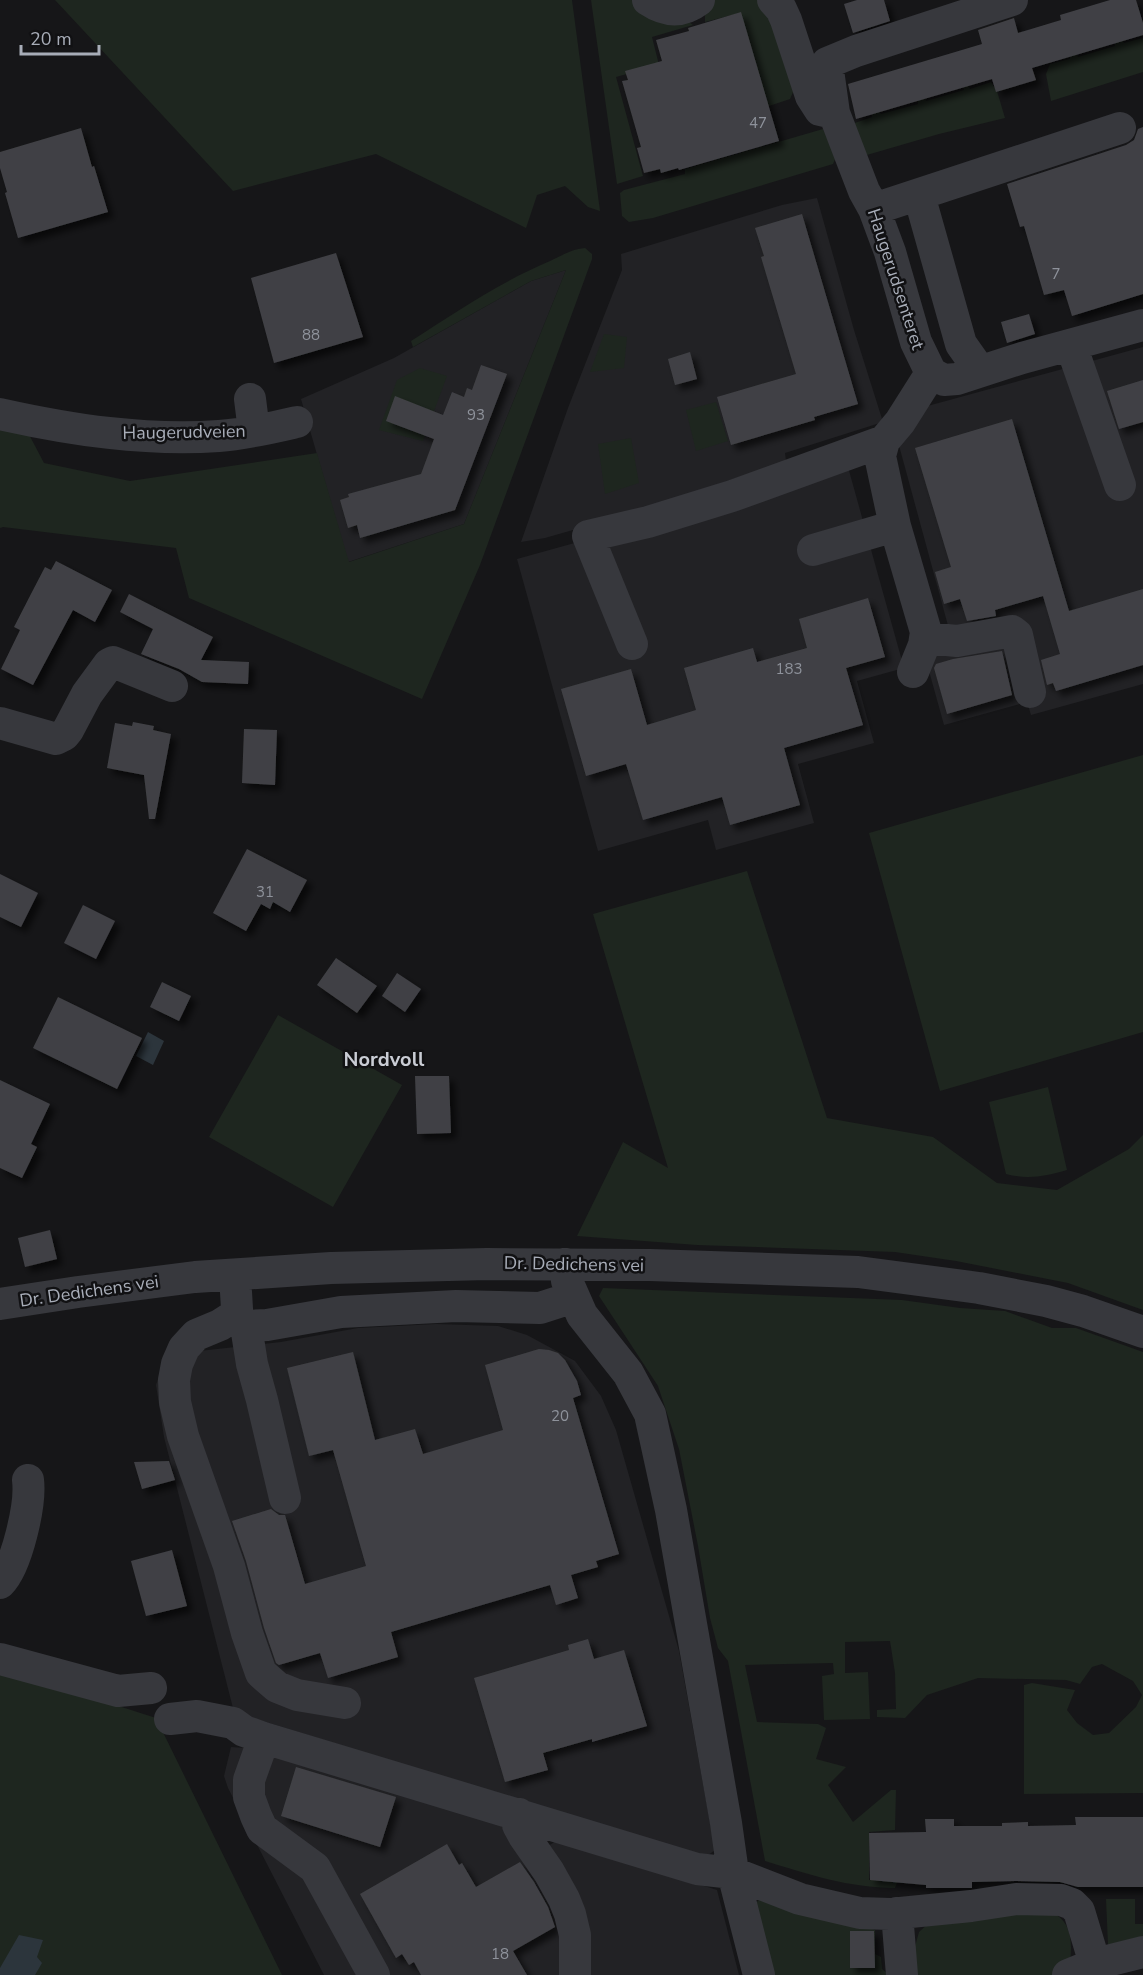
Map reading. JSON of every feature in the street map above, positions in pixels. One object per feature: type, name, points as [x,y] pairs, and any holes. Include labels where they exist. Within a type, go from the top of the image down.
[{"type":"street","points":[[648,0],[670,11],[688,8],[699,0]]},
{"type":"street","points":[[773,0],[781,9],[786,20],[811,96],[820,110],[834,113]]},
{"type":"street","name":"Haugerudsenteret","points":[[932,373],[916,342],[890,252],[834,113],[827,63],[867,47],[1012,0]]},
{"type":"street","points":[[874,209],[1120,128]]},
{"type":"street","points":[[919,195],[961,344],[980,371]]},
{"type":"street","points":[[913,672],[926,638],[880,456],[884,441],[900,422],[932,373],[944,380],[957,379],[1143,325]]},
{"type":"street","points":[[1071,345],[1120,485]]},
{"type":"street","points":[[250,399],[254,431]]},
{"type":"street","name":"Haugerudveien","points":[[0,414],[56,427],[138,437],[219,436],[297,422]]},
{"type":"street","points":[[632,644],[588,536],[648,522],[732,496],[884,441]]},
{"type":"street","points":[[813,550],[896,526]]},
{"type":"street","points":[[926,638],[957,641],[1012,631],[1017,635],[1030,692]]},
{"type":"street","points":[[0,723],[56,739],[61,737],[68,730],[87,694],[109,664],[113,662],[172,686]]},
{"type":"street","points":[[565,1264],[567,1281],[582,1315],[628,1373],[650,1414],[671,1510],[726,1822],[732,1873],[759,1975]]},
{"type":"street","name":"Dr. Dedichens vei","points":[[0,1304],[78,1292],[229,1275],[415,1265],[565,1264],[858,1272],[1011,1293],[1083,1311],[1143,1332]]},
{"type":"street","points":[[238,1312],[260,1326],[340,1312],[456,1306],[540,1308],[574,1297]]},
{"type":"street","points":[[238,1312],[285,1498]]},
{"type":"street","points":[[238,1312],[220,1325],[196,1335],[180,1356],[174,1380],[175,1402],[183,1436],[229,1566],[247,1633],[261,1673],[277,1686],[297,1695],[345,1703]]},
{"type":"street","points":[[0,1583],[14,1562],[26,1506],[28,1480]]},
{"type":"street","points":[[0,1659],[118,1691],[151,1688]]},
{"type":"street","points":[[170,1719],[197,1716],[233,1723],[244,1731],[264,1738],[697,1869],[732,1873],[800,1899],[860,1913],[897,1913],[1016,1899],[1061,1900],[1072,1904],[1079,1911],[1082,1970],[1143,1952]]},
{"type":"street","points":[[264,1738],[249,1780],[249,1797],[262,1829],[315,1868],[374,1975]]},
{"type":"street","points":[[519,1814],[518,1825],[549,1872],[570,1914],[575,1935],[575,1975]]},
{"type":"street","points":[[897,1913],[902,1975]]},
{"type":"shaded area","points":[[55,0],[572,0],[600,211],[588,207],[565,186],[537,195],[526,228],[376,154],[233,191]]},
{"type":"shaded area","points":[[591,0],[638,0],[680,15],[693,25],[652,37],[659,65],[616,77],[643,176],[617,184]]},
{"type":"shaded area","points":[[713,0],[763,0],[794,90],[790,99],[766,107],[740,13],[705,22],[705,12]]},
{"type":"shaded area","points":[[1143,38],[1143,72],[1051,101],[1046,74],[1050,64],[1070,59],[1069,54],[1076,52],[1078,57],[1115,46],[1114,41],[1122,39],[1124,43]]},
{"type":"shaded area","points":[[991,82],[997,91],[1005,118],[860,157],[849,125],[872,117],[872,113],[879,111],[881,114],[918,104],[917,99],[925,97],[926,101],[964,90],[963,85],[968,84],[970,89]]},
{"type":"shaded area","points":[[823,129],[836,157],[833,164],[653,218],[629,222],[622,216],[620,193],[624,190],[685,174],[685,169]]},
{"type":"shaded area","points":[[817,198],[854,330],[883,422],[785,453],[786,461],[636,512],[545,538],[521,542],[568,408],[622,270],[621,254],[782,205]]},
{"type":"shaded area","points":[[585,248],[592,254],[592,259],[480,565],[422,699],[189,598],[176,548],[0,528],[0,421],[24,425],[44,463],[130,481],[317,453],[349,562],[464,524],[566,270],[531,281],[413,347],[411,341],[514,278],[567,253]]},
{"type":"shaded area","points":[[566,270],[464,524],[348,562],[301,399],[394,358],[531,281]]},
{"type":"shaded area","points":[[604,334],[627,337],[624,368],[590,372]]},
{"type":"shaded area","points":[[1143,347],[1143,684],[1031,715],[1027,702],[944,725],[924,653],[953,644],[891,416]]},
{"type":"shaded area","points":[[420,368],[447,376],[423,441],[379,430],[397,380]]},
{"type":"shaded area","points":[[716,402],[728,441],[696,451],[686,410]]},
{"type":"shaded area","points":[[631,438],[639,483],[605,494],[598,444]]},
{"type":"shaded area","points":[[848,467],[904,668],[857,681],[874,743],[798,764],[814,823],[716,850],[708,820],[598,851],[517,559]]},
{"type":"shaded area","points":[[1143,755],[1143,1032],[940,1091],[869,833]]},
{"type":"shaded area","points":[[747,871],[827,1118],[933,1137],[997,1183],[1057,1190],[1129,1149],[1143,1135],[1143,1310],[1068,1283],[956,1261],[895,1252],[697,1245],[577,1236],[623,1142],[668,1168],[593,914]]},
{"type":"shaded area","points":[[278,1015],[402,1085],[333,1207],[209,1137]]},
{"type":"shaded area","points":[[148,1032],[164,1041],[153,1065],[136,1056]]},
{"type":"shaded area","points":[[1048,1087],[1067,1170],[1022,1177],[1006,1174],[989,1102]]},
{"type":"shaded area","points":[[603,1288],[902,1300],[1005,1311],[1052,1328],[1076,1328],[1143,1352],[1143,1793],[1024,1794],[1024,1685],[1032,1683],[1075,1690],[1067,1710],[1077,1723],[1093,1735],[1109,1733],[1136,1707],[1142,1695],[1133,1681],[1102,1664],[1092,1667],[1080,1684],[1066,1680],[978,1678],[927,1695],[905,1718],[877,1717],[877,1710],[896,1709],[895,1673],[890,1641],[845,1642],[845,1673],[868,1672],[870,1719],[824,1720],[822,1676],[834,1674],[833,1663],[745,1665],[757,1722],[818,1724],[826,1728],[816,1759],[846,1767],[828,1785],[853,1822],[891,1790],[896,1790],[895,1830],[869,1832],[869,1880],[898,1880],[895,1888],[861,1886],[765,1861],[728,1661],[718,1648],[710,1618],[679,1449],[658,1386],[599,1296]]},
{"type":"shaded area","points":[[436,1324],[498,1326],[527,1335],[575,1361],[601,1396],[616,1430],[679,1651],[715,1850],[707,1856],[234,1712],[164,1437],[156,1385],[165,1358],[199,1351],[281,1342],[358,1328]]},
{"type":"shaded area","points":[[0,1668],[156,1718],[282,1975],[0,1975]]},
{"type":"shaded area","points":[[231,1747],[299,1752],[494,1819],[531,1856],[558,1840],[717,1890],[739,1975],[324,1975],[228,1788],[224,1776]]},
{"type":"shaded area","points":[[765,1897],[875,1930],[875,1954],[881,1957],[882,1969],[889,1975],[768,1975],[754,1906],[760,1898]]},
{"type":"shaded area","points":[[1106,1899],[1135,1899],[1135,1924],[1143,1924],[1143,1946],[1108,1945]]},
{"type":"shaded area","points":[[1053,1913],[1060,1917],[1068,1928],[1071,1942],[1070,1964],[1056,1975],[911,1975],[919,1932],[931,1921],[1005,1914]]},
{"type":"shaded area","points":[[19,1935],[43,1940],[37,1957],[42,1963],[35,1975],[0,1975],[0,1968]]},
{"type":"building","points":[[857,0],[884,0],[890,21],[853,33],[844,4]]},
{"type":"building","points":[[1110,0],[1136,0],[1143,23],[1143,35],[1032,68],[1036,80],[996,92],[992,79],[856,119],[848,84],[982,44],[978,30],[1014,18],[1018,33],[1061,20],[1060,15]]},
{"type":"building","points":[[741,12],[779,141],[679,170],[678,168],[661,173],[660,169],[644,173],[637,148],[641,147],[622,81],[628,80],[625,71],[662,61],[656,40]]},
{"type":"building","points":[[1143,127],[1143,294],[1072,316],[1064,290],[1044,295],[1024,226],[1020,227],[1007,184],[1126,145],[1134,140],[1138,129]]},
{"type":"building","points":[[81,128],[108,212],[18,238],[5,193],[7,192],[0,168],[0,152]]},
{"type":"building","points":[[802,214],[858,404],[814,417],[815,420],[731,445],[717,397],[796,374],[761,257],[764,256],[755,228]]},
{"type":"building","points":[[336,253],[363,337],[274,363],[251,278]]},
{"type":"building","points":[[1029,314],[1035,334],[1007,343],[1001,322]]},
{"type":"building","points":[[690,352],[697,379],[675,385],[668,359]]},
{"type":"building","points":[[481,365],[507,374],[455,510],[360,538],[357,525],[348,528],[340,500],[349,497],[348,494],[421,474],[434,439],[386,421],[395,396],[443,415],[452,392],[464,397],[467,388],[472,390]]},
{"type":"building","points":[[1143,380],[1143,422],[1119,429],[1107,391]]},
{"type":"building","points":[[1012,419],[1069,611],[1143,589],[1143,665],[1056,691],[1053,683],[1047,685],[1041,660],[1060,654],[1043,596],[995,610],[996,616],[967,621],[960,599],[944,604],[935,572],[951,567],[915,448]]},
{"type":"building","points":[[56,561],[112,590],[95,622],[73,610],[33,685],[1,669],[20,630],[14,627],[45,567],[51,570]]},
{"type":"building","points":[[129,594],[213,637],[201,660],[249,662],[248,684],[202,682],[179,669],[141,654],[153,629],[120,612]]},
{"type":"building","points":[[868,598],[885,657],[846,668],[863,725],[784,748],[800,805],[730,825],[722,797],[643,820],[626,764],[586,776],[561,689],[631,669],[647,725],[696,710],[684,668],[753,648],[757,662],[807,648],[799,619]]},
{"type":"building","points":[[1002,651],[1012,695],[947,714],[934,668],[936,664]]},
{"type":"building","points":[[133,722],[154,726],[153,730],[171,734],[155,819],[149,819],[144,775],[107,768],[115,723],[132,726]]},
{"type":"building","points":[[244,729],[277,730],[275,785],[242,783]]},
{"type":"building","points":[[247,849],[307,880],[290,912],[273,902],[270,909],[261,904],[246,931],[213,913]]},
{"type":"building","points":[[0,874],[38,893],[21,927],[0,917]]},
{"type":"building","points":[[83,905],[115,921],[96,959],[64,943]]},
{"type":"building","points":[[336,958],[377,986],[357,1013],[317,985]]},
{"type":"building","points":[[397,973],[421,989],[405,1012],[382,996]]},
{"type":"building","points":[[162,982],[191,996],[179,1021],[150,1007]]},
{"type":"building","points":[[58,997],[142,1038],[117,1089],[33,1048]]},
{"type":"building","points":[[415,1076],[449,1076],[451,1133],[417,1134]]},
{"type":"building","points":[[0,1080],[50,1104],[31,1144],[37,1147],[22,1178],[0,1168]]},
{"type":"building","points":[[50,1230],[57,1259],[25,1267],[18,1238]]},
{"type":"building","points":[[539,1349],[558,1353],[565,1360],[577,1381],[581,1395],[573,1398],[619,1554],[596,1561],[598,1567],[571,1575],[578,1598],[556,1605],[550,1585],[391,1632],[398,1657],[328,1678],[320,1653],[279,1665],[276,1663],[232,1521],[271,1509],[279,1515],[285,1515],[305,1584],[366,1566],[333,1450],[309,1456],[287,1368],[353,1352],[375,1440],[415,1429],[423,1454],[503,1430],[485,1365]]},
{"type":"building","points":[[169,1461],[175,1480],[142,1489],[134,1462]]},
{"type":"building","points":[[172,1550],[187,1606],[146,1616],[131,1561]]},
{"type":"building","points":[[588,1639],[594,1659],[624,1650],[647,1726],[543,1753],[548,1770],[505,1782],[474,1678],[569,1650],[568,1645]]},
{"type":"building","points":[[296,1767],[396,1797],[380,1847],[281,1816]]},
{"type":"building","points":[[1075,1817],[1143,1817],[1143,1887],[1078,1887],[1060,1882],[1016,1881],[972,1882],[972,1888],[926,1888],[926,1885],[870,1880],[869,1833],[926,1832],[925,1819],[954,1819],[954,1826],[1002,1826],[1002,1823],[1028,1822],[1028,1826],[1076,1825]]},
{"type":"building","points":[[447,1844],[459,1865],[462,1863],[476,1887],[520,1862],[534,1882],[548,1907],[555,1927],[513,1951],[527,1975],[421,1975],[414,1962],[409,1965],[402,1954],[396,1958],[360,1894]]},
{"type":"building","points":[[850,1931],[874,1931],[875,1968],[850,1968]]},
{"type":"district","name":"Nordvoll","points":[[384,1059]]}]
